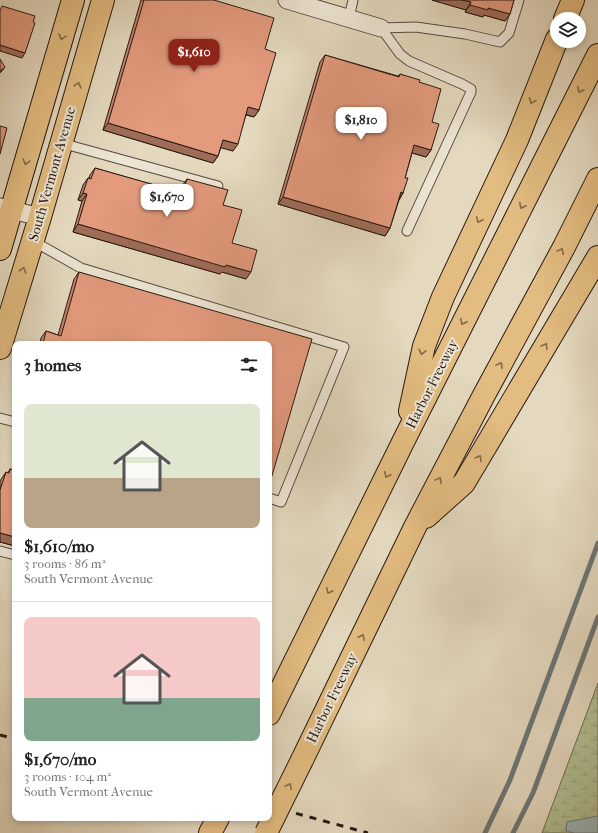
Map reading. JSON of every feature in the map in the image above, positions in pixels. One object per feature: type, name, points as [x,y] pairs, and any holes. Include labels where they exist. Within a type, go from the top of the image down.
[{"type":"main road","name":"South Vermont Avenue","points":[[0,249],[6,208],[73,0]]},
{"type":"main road","name":"South Vermont Avenue","points":[[0,348],[103,0]]},
{"type":"main road","points":[[568,12],[573,0]]},
{"type":"main road","points":[[404,440],[424,346],[443,297],[517,140],[553,48]]},
{"type":"main road","name":"Harbor Freeway","points":[[272,708],[404,440],[598,55]]},
{"type":"main road","name":"Harbor Freeway","points":[[272,821],[415,527],[564,247],[598,179]]},
{"type":"main road","points":[[415,527],[464,482],[598,257]]},
{"type":"main road","points":[[210,833],[216,821]]},
{"type":"main road","name":"Harbor Freeway","points":[[266,833],[272,821]]},
{"type":"street","points":[[287,0],[381,28]]},
{"type":"street","points":[[6,208],[40,217]]},
{"type":"lane","points":[[349,18],[353,0]]},
{"type":"lane","points":[[381,28],[416,27],[465,34],[500,42],[509,33],[519,0]]},
{"type":"lane","points":[[381,28],[400,54],[409,61],[462,84],[471,90],[407,231]]},
{"type":"lane","points":[[61,143],[218,186]]},
{"type":"lane","points":[[32,241],[81,268],[344,347],[281,502],[272,499]]},
{"type":"lane","points":[[0,418],[12,421]]},
{"type":"lane","points":[[0,550],[12,554]]},
{"type":"green space","points":[[598,683],[598,833],[542,833]]},
{"type":"water","points":[[598,816],[598,833],[574,833],[566,831],[567,822]]},
{"type":"building","points":[[144,0],[214,0],[274,18],[265,49],[276,53],[259,110],[248,107],[238,144],[223,140],[218,156],[108,123]]},
{"type":"building","points":[[462,0],[514,0],[510,14],[470,5],[471,2]]},
{"type":"building","points":[[2,6],[35,16],[33,22],[35,23],[25,53],[0,45],[0,11]]},
{"type":"building","points":[[325,55],[399,77],[400,74],[420,80],[419,82],[441,89],[432,122],[439,124],[431,150],[414,145],[405,178],[408,178],[403,193],[401,192],[390,228],[283,197]]},
{"type":"building","points":[[0,59],[5,67],[0,71]]},
{"type":"building","points":[[0,126],[7,128],[0,154]]},
{"type":"building","points":[[95,168],[183,193],[187,179],[228,190],[223,205],[242,210],[232,243],[257,250],[251,272],[226,265],[225,267],[78,224],[87,194],[83,193],[88,178],[91,179]]},
{"type":"building","points":[[79,272],[312,339],[272,476],[272,341],[44,341],[46,331],[61,336]]},
{"type":"building","points":[[10,469],[12,469],[12,536],[0,533],[0,490],[6,472],[9,473]]},
{"type":"waterway","points":[[485,833],[510,780],[598,543]]},
{"type":"waterway","points":[[513,833],[533,793],[598,617]]},
{"type":"railway","points":[[0,735],[12,738]]},
{"type":"railway","points":[[272,807],[368,833]]}]
